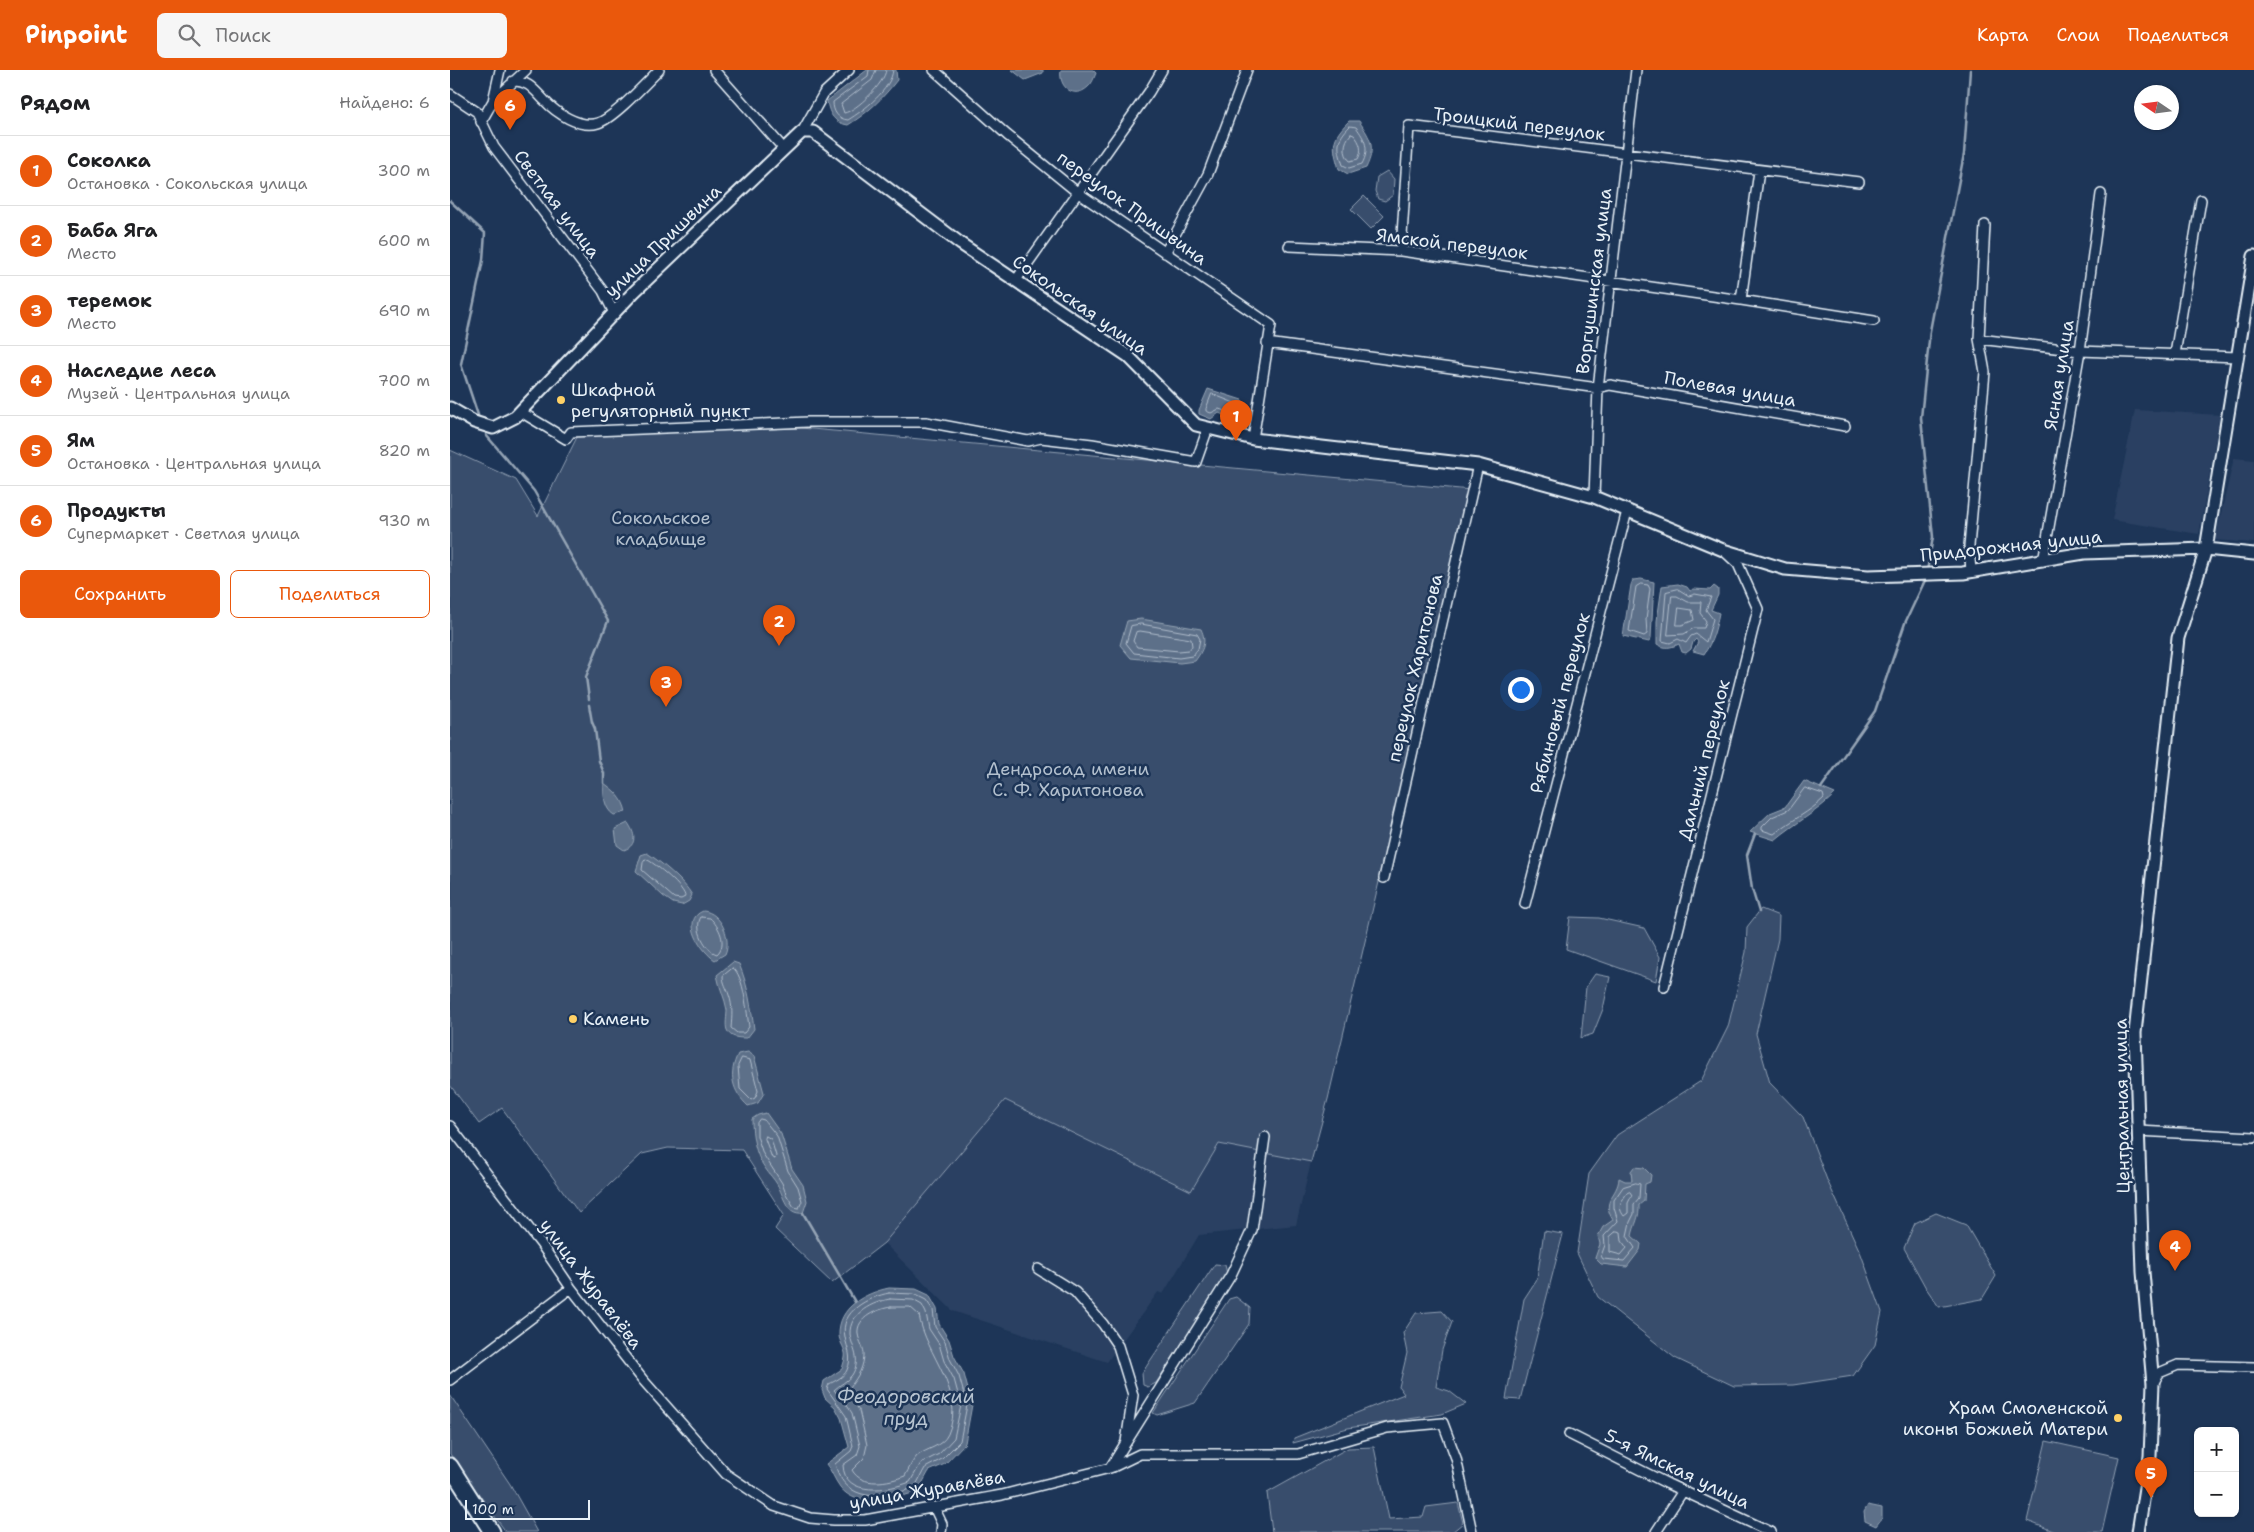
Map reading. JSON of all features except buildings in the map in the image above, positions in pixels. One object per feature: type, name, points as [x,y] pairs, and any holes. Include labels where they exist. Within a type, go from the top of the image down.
[{"type":"main road","points":[[450,1466],[492,1532]]},
{"type":"street","points":[[493,101],[500,70]]},
{"type":"street","points":[[481,122],[493,101],[526,70]]},
{"type":"street","points":[[513,81],[522,81],[529,84],[551,108],[570,119],[589,124],[599,123],[609,117],[659,70]]},
{"type":"street","points":[[714,70],[784,149]]},
{"type":"street","name":"улица Пришвина","points":[[450,408],[474,422],[493,428],[506,423],[521,412],[614,313],[802,132],[824,93],[849,70]]},
{"type":"street","name":"переулок Пришвина","points":[[934,70],[1007,135],[1077,192],[1270,325],[1268,343]]},
{"type":"street","points":[[1016,280],[1149,92],[1162,70]]},
{"type":"street","points":[[1165,253],[1208,174],[1248,70]]},
{"type":"street","name":"Воргушинская улица","points":[[1594,497],[1598,388],[1636,70]]},
{"type":"street","name":"Светлая улица","points":[[450,94],[477,112],[494,148],[602,291],[614,313]]},
{"type":"street","name":"Троицкий переулок","points":[[1401,251],[1409,126],[1859,182]]},
{"type":"street","name":"Сокольская улица","points":[[802,132],[813,132],[961,244],[1128,356],[1196,425],[1253,439],[1478,465],[1594,497]]},
{"type":"street","points":[[1740,300],[1759,171]]},
{"type":"street","name":"Ясная улица","points":[[2043,561],[2080,351],[2101,194]]},
{"type":"street","points":[[2175,354],[2201,200]]},
{"type":"street","points":[[1971,571],[1968,546],[1985,372],[1979,339],[1985,225]]},
{"type":"street","name":"Ямской переулок","points":[[1289,246],[1401,251],[1874,321]]},
{"type":"street","name":"Центральная улица","points":[[2138,1532],[2150,1456],[2153,1384],[2143,1272],[2135,1034],[2178,638],[2203,565],[2254,256]]},
{"type":"street","points":[[1979,339],[2080,351],[2238,357]]},
{"type":"street","points":[[1253,439],[1268,343],[1598,388]]},
{"type":"street","name":"Полевая улица","points":[[1598,388],[1610,385],[1844,426]]},
{"type":"street","points":[[521,412],[566,439],[571,432],[808,422],[926,422],[1028,441],[1041,438],[1092,444],[1196,462],[1208,428]]},
{"type":"street","name":"переулок Харитонова","points":[[1384,878],[1478,465]]},
{"type":"street","name":"Придорожная улица","points":[[1594,497],[1723,550],[1785,569],[1868,576],[1971,571],[2084,553],[2206,549],[2254,554]]},
{"type":"street","name":"Рябиновый переулок","points":[[1525,904],[1627,511]]},
{"type":"street","name":"Дальний переулок","points":[[1664,987],[1758,608],[1738,564],[1723,550]]},
{"type":"street","name":"улица Журавлёва","points":[[450,1126],[541,1244],[571,1288],[643,1380],[726,1474],[774,1506],[810,1518],[865,1520],[1002,1495],[1110,1468],[1140,1454],[1298,1454],[1387,1428],[1443,1423],[1456,1458],[1472,1532]]},
{"type":"street","points":[[2138,1131],[2254,1138]]},
{"type":"street","points":[[1110,1468],[1125,1447],[1231,1275],[1246,1245],[1252,1230],[1265,1137]]},
{"type":"street","points":[[1038,1268],[1075,1292],[1103,1324],[1118,1346],[1133,1395],[1125,1447]]},
{"type":"street","points":[[450,1380],[571,1288]]},
{"type":"street","points":[[2153,1384],[2159,1373],[2178,1365],[2254,1367]]},
{"type":"street","name":"5-я Ямская улица","points":[[1569,1434],[1683,1491],[1771,1532]]},
{"type":"street","points":[[1656,1532],[1683,1491]]},
{"type":"street","points":[[934,1507],[942,1524],[941,1532]]},
{"type":"shaded area","points":[[2135,410],[2220,415],[2199,534],[2112,520]]},
{"type":"shaded area","points":[[2234,458],[2254,460],[2254,543],[2215,540]]},
{"type":"shaded area","points":[[1005,1100],[1191,1191],[1219,1144],[1311,1162],[1296,1225],[1199,1235],[1163,1294],[1158,1292],[1107,1362],[953,1311],[884,1243]]},
{"type":"green space","points":[[1387,171],[1394,179],[1393,195],[1385,201],[1378,199],[1375,191],[1377,177]]},
{"type":"green space","points":[[1364,196],[1384,216],[1371,229],[1351,209]]},
{"type":"green space","name":"Дендросад имени С. Ф. Харитонова","points":[[801,428],[1471,490],[1328,1099],[1311,1162],[1219,1144],[1191,1191],[1005,1100],[884,1243],[832,1283],[775,1229],[784,1215],[742,1150],[668,1148],[642,1154],[579,1213],[502,1108],[479,1124],[450,1085],[450,450],[516,480],[538,516],[579,433]]},
{"type":"green space","points":[[1761,909],[1779,916],[1778,939],[1756,1034],[1770,1083],[1803,1117],[1827,1180],[1861,1254],[1882,1312],[1875,1345],[1853,1376],[1793,1385],[1734,1386],[1675,1358],[1598,1297],[1577,1253],[1589,1174],[1617,1135],[1701,1081],[1728,1027],[1746,952],[1747,927]]},
{"type":"green space","points":[[1570,917],[1599,918],[1644,928],[1660,957],[1656,981],[1566,949]]},
{"type":"green space","points":[[1595,974],[1610,977],[1603,1009],[1593,1034],[1581,1038],[1586,987]]},
{"type":"green space","points":[[1936,1213],[1966,1225],[1996,1276],[1982,1299],[1939,1307],[1904,1248],[1915,1223]]},
{"type":"green space","points":[[1544,1231],[1563,1234],[1520,1400],[1506,1399],[1524,1299],[1537,1279]]},
{"type":"green space","points":[[1215,1264],[1225,1265],[1227,1274],[1156,1383],[1148,1387],[1143,1385],[1142,1373]]},
{"type":"green space","points":[[1236,1297],[1250,1308],[1249,1324],[1195,1403],[1157,1415],[1153,1413],[1229,1299]]},
{"type":"green space","points":[[1442,1311],[1452,1322],[1442,1350],[1436,1387],[1449,1391],[1466,1404],[1442,1414],[1348,1428],[1293,1443],[1294,1438],[1404,1394],[1399,1387],[1407,1353],[1403,1333],[1416,1313]]},
{"type":"green space","points":[[450,1395],[510,1484],[537,1532],[506,1532],[450,1454]]},
{"type":"green space","points":[[2046,1441],[2119,1457],[2102,1532],[2056,1532],[2027,1521]]},
{"type":"green space","points":[[1374,1447],[1389,1519],[1423,1517],[1426,1507],[1458,1503],[1463,1523],[1452,1532],[1272,1532],[1267,1493],[1348,1448]]},
{"type":"water","points":[[867,70],[896,70],[897,80],[881,99],[848,125],[836,120],[829,110],[827,101]]},
{"type":"water","points":[[1012,70],[1043,70],[1043,73],[1025,80]]},
{"type":"water","points":[[1061,70],[1093,70],[1096,73],[1088,87],[1083,91],[1073,92],[1068,90],[1062,82]]},
{"type":"water","points":[[1349,121],[1359,121],[1367,133],[1371,143],[1371,154],[1366,168],[1348,174],[1339,169],[1334,148],[1336,138]]},
{"type":"water","points":[[1208,389],[1242,400],[1244,403],[1242,415],[1237,421],[1219,413],[1211,419],[1199,414]]},
{"type":"water","points":[[1641,579],[1654,582],[1651,638],[1649,642],[1623,636],[1631,585],[1633,580]]},
{"type":"water","points":[[1678,584],[1687,587],[1690,591],[1694,589],[1710,590],[1714,586],[1718,589],[1718,595],[1711,610],[1719,613],[1718,619],[1712,639],[1704,654],[1693,651],[1698,642],[1696,639],[1691,649],[1686,653],[1682,652],[1679,644],[1663,647],[1657,644],[1657,621],[1662,586]]},
{"type":"water","points":[[1141,619],[1201,629],[1204,638],[1203,646],[1195,661],[1180,663],[1131,658],[1120,645],[1127,621]]},
{"type":"water","points":[[1804,781],[1835,794],[1775,840],[1750,832],[1770,813],[1785,807]]},
{"type":"water","points":[[604,783],[618,795],[626,812],[614,815],[608,809],[604,796]]},
{"type":"water","points":[[628,823],[634,838],[632,845],[624,850],[617,845],[615,829]]},
{"type":"water","points":[[647,853],[684,884],[692,895],[689,901],[682,905],[673,903],[636,871],[641,855]]},
{"type":"water","points":[[703,911],[715,916],[720,921],[726,934],[727,948],[725,954],[715,960],[699,943],[693,928],[693,921],[696,915]]},
{"type":"water","points":[[733,962],[739,964],[745,980],[750,1004],[754,1029],[747,1038],[733,1036],[728,1033],[726,1028],[727,1010],[717,975]]},
{"type":"water","points":[[748,1052],[754,1056],[764,1093],[758,1103],[748,1106],[735,1088],[733,1068],[738,1054]]},
{"type":"water","points":[[766,1113],[781,1134],[792,1169],[803,1185],[807,1201],[803,1213],[797,1213],[789,1208],[777,1184],[756,1151],[752,1119]]},
{"type":"water","points":[[1634,1167],[1644,1168],[1651,1175],[1650,1182],[1645,1184],[1644,1201],[1639,1205],[1638,1217],[1632,1236],[1641,1244],[1640,1250],[1627,1267],[1601,1264],[1595,1258],[1600,1244],[1598,1236],[1603,1227],[1613,1220],[1609,1213],[1609,1203],[1619,1178],[1625,1181],[1632,1181],[1631,1171]]},
{"type":"water","name":"Феодоровский пруд","points":[[889,1288],[916,1289],[929,1295],[937,1309],[939,1324],[949,1340],[954,1356],[964,1374],[972,1405],[965,1443],[945,1464],[929,1471],[918,1491],[877,1501],[856,1498],[847,1494],[840,1487],[826,1464],[849,1447],[841,1418],[835,1407],[825,1398],[822,1390],[824,1381],[842,1369],[845,1355],[839,1335],[840,1325],[848,1309],[862,1298]]},
{"type":"water","points":[[1868,1505],[1882,1508],[1882,1518],[1876,1526],[1865,1521],[1864,1512]]},
{"type":"waterway","points":[[1927,571],[1933,537],[1921,418],[1930,331],[1964,154],[1970,70]]},
{"type":"waterway","points":[[450,201],[485,233],[483,260],[461,364],[478,415]]},
{"type":"waterway","points":[[486,435],[534,491],[608,621],[586,677],[589,699]]},
{"type":"waterway","points":[[1821,788],[1875,711],[1905,623],[1927,576]]},
{"type":"waterway","points":[[589,705],[595,729],[599,761],[604,773],[604,783]]},
{"type":"waterway","points":[[1755,834],[1747,855],[1752,889],[1759,912]]},
{"type":"waterway","points":[[803,1213],[855,1302]]},
{"type":"place","name":"Продукты","points":[[510,130]]},
{"type":"place","name":"Шкафной регуляторный пункт","points":[[561,400]]},
{"type":"place","name":"Соколка","points":[[1236,441]]},
{"type":"place","name":"Баба Яга","points":[[779,646]]},
{"type":"place","name":"теремок","points":[[666,707]]},
{"type":"place","name":"Камень","points":[[573,1019]]},
{"type":"place","name":"Наследие леса","points":[[2175,1271]]},
{"type":"place","name":"Храм Смоленской иконы Божией Матери","points":[[2118,1418]]},
{"type":"place","name":"Ям","points":[[2151,1498]]},
{"type":"park label","name":"Сокольское кладбище","points":[[661,528]]}]
